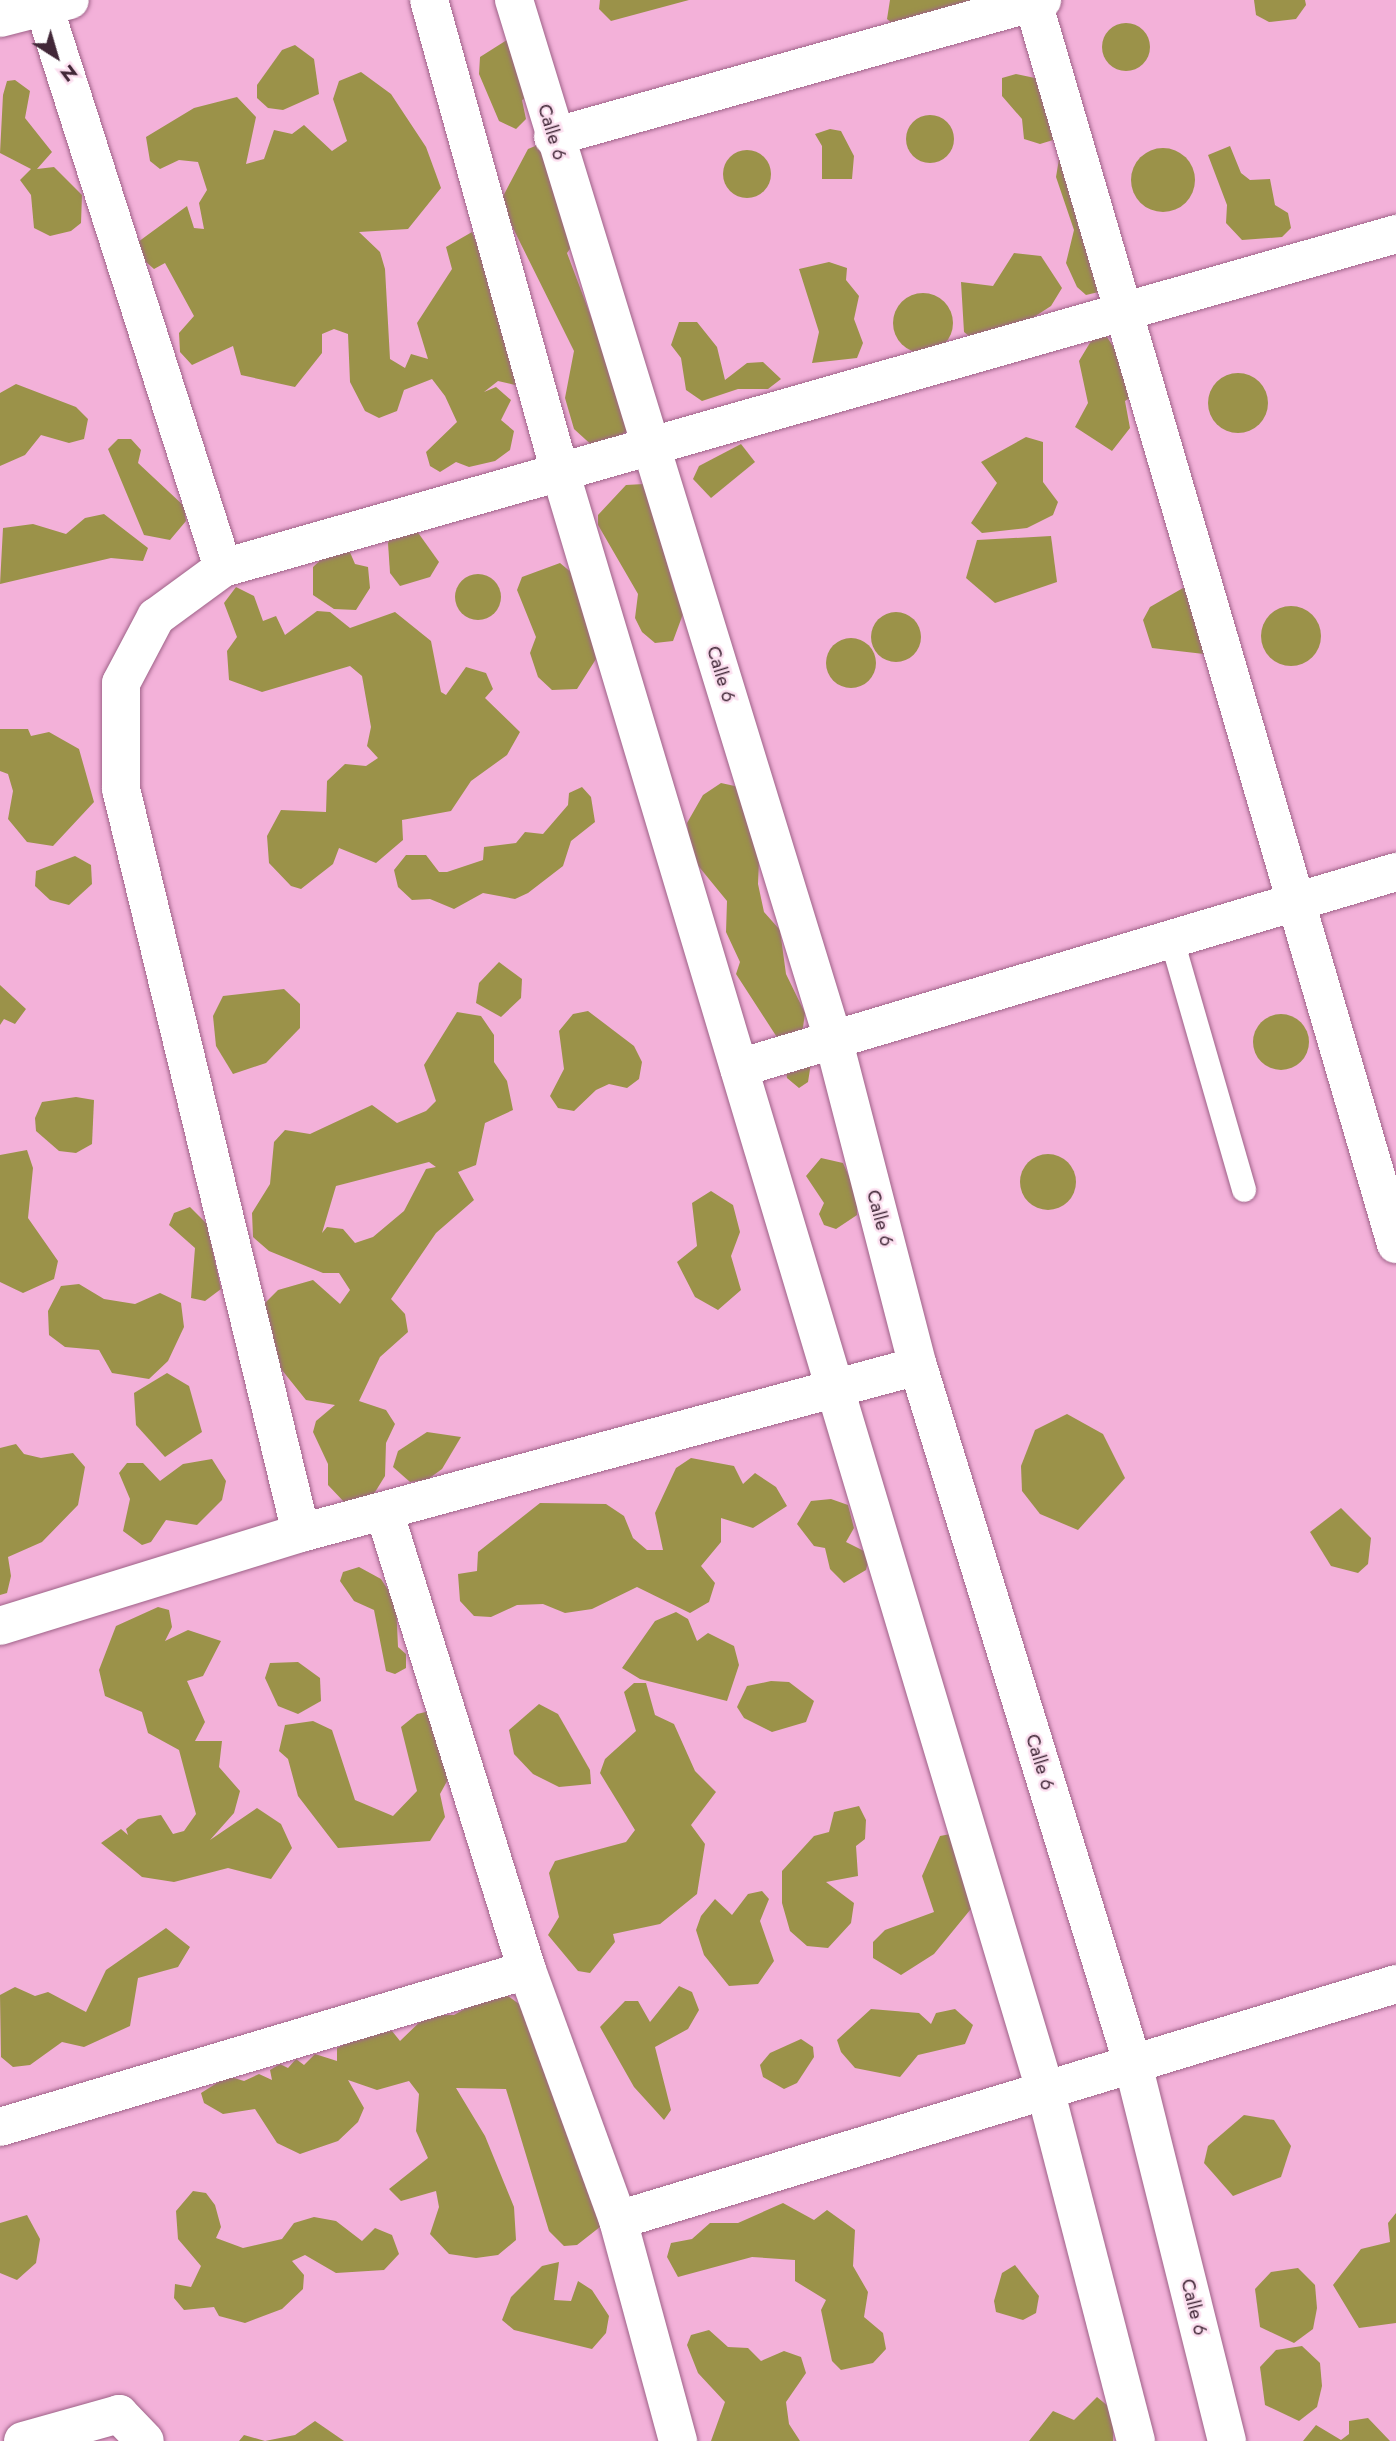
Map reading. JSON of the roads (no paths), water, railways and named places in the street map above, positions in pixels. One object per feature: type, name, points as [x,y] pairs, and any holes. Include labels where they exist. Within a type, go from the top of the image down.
[{"type":"street","points":[[429,0],[560,471],[739,1068],[832,1391],[1046,2093],[1136,2441]]},
{"type":"street","name":"Calle 6","points":[[514,0],[554,138],[834,1042],[918,1366],[1134,2068],[1227,2441]]},
{"type":"street","points":[[554,138],[1038,1],[1396,1244]]},
{"type":"street","points":[[0,18],[57,4],[223,568]]},
{"type":"street","points":[[301,1533],[121,789],[121,683],[144,632],[223,568],[1126,306],[1396,234]]},
{"type":"street","points":[[739,1068],[834,1042],[1296,900],[1396,872]]},
{"type":"street","points":[[0,1626],[301,1533],[918,1366]]},
{"type":"street","points":[[384,1511],[527,1970],[618,2220],[678,2441]]},
{"type":"street","points":[[0,2127],[527,1970]]},
{"type":"street","points":[[618,2220],[1134,2068],[1396,1984]]},
{"type":"street","points":[[23,2441],[119,2414],[145,2441]]},
{"type":"lane","points":[[1172,940],[1244,1190]]}]
